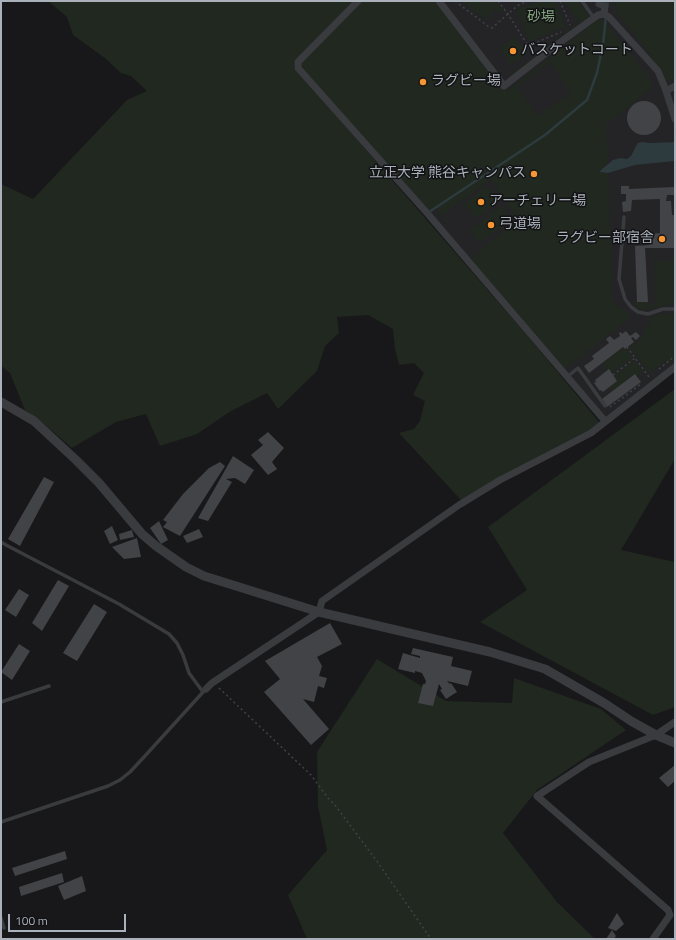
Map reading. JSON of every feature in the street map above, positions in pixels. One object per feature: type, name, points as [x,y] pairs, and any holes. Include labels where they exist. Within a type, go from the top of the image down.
[{"type":"street","points":[[358,1],[298,62],[298,68],[605,421]]},
{"type":"street","points":[[439,1],[504,86],[598,14],[604,14],[614,20],[658,71],[675,117]]},
{"type":"street","points":[[600,1],[599,4],[605,6],[604,14]]},
{"type":"street","points":[[666,91],[675,86]]},
{"type":"street","points":[[204,690],[319,612],[322,602],[459,505],[500,480],[591,433],[675,367]]},
{"type":"street","points":[[1,402],[34,421],[99,483],[142,534],[170,557],[186,567],[204,576],[319,612],[490,652],[545,669],[598,699],[631,721],[656,735],[675,743]]},
{"type":"street","points":[[653,939],[670,915],[668,910],[537,796],[589,762],[656,735],[675,722]]},
{"type":"lane","points":[[582,1],[594,18]]},
{"type":"lane","points":[[624,217],[619,279],[625,299],[631,307],[638,312],[648,314],[663,309],[675,309]]},
{"type":"lane","points":[[567,378],[578,368],[607,407]]},
{"type":"lane","points":[[1,542],[6,546],[119,604],[169,634],[177,643],[183,654],[189,673],[204,690],[144,757],[120,780],[108,786],[1,822]]},
{"type":"lane","points":[[1,702],[49,686]]},
{"type":"lane","points":[[1,918],[4,928]]},
{"type":"path","points":[[455,1],[492,28],[517,6],[527,1]]},
{"type":"path","points":[[498,1],[537,60]]},
{"type":"path","points":[[562,2],[570,26],[568,29]]},
{"type":"path","points":[[528,46],[563,31]]},
{"type":"path","points":[[607,407],[649,377],[628,347]]},
{"type":"path","points":[[654,373],[675,356]]},
{"type":"path","points":[[613,375],[635,358]]},
{"type":"path","points":[[213,683],[311,775],[328,798],[336,805],[431,939]]},
{"type":"shaded area","name":"立正大学 熊谷キャンパス","points":[[360,1],[675,1],[675,368],[602,422],[299,63]]},
{"type":"shaded area","points":[[675,142],[675,161],[635,165],[608,173],[600,172],[613,160],[620,158],[627,159],[631,156],[638,143]]},
{"type":"green space","points":[[48,1],[353,1],[295,62],[294,67],[525,333],[600,423],[589,432],[461,500],[399,433],[414,429],[420,421],[425,401],[413,395],[424,373],[414,363],[399,365],[395,349],[393,329],[368,315],[337,317],[339,333],[325,346],[317,371],[278,409],[267,393],[231,411],[197,434],[160,446],[146,414],[116,422],[72,448],[25,410],[10,373],[1,366],[1,184],[33,199],[127,100],[147,91],[131,76],[121,73],[106,59],[73,35],[67,17]]},
{"type":"green space","name":"立正大学 熊谷キャンパス","points":[[360,1],[434,1],[506,92],[600,18],[603,20],[647,75],[653,88],[606,124],[608,164],[601,170],[603,173],[608,173],[612,279],[611,300],[631,317],[564,370],[471,259],[517,219],[491,179],[440,217],[436,206],[428,212],[299,67],[299,63]],"holes":[[[550,62],[571,92],[538,116],[517,87]]]},
{"type":"green space","points":[[461,1],[496,1],[504,12],[501,14],[495,9],[486,20]]},
{"type":"green space","name":"砂場","points":[[538,1],[556,1],[565,27],[529,41],[517,10]]},
{"type":"green space","points":[[563,1],[578,1],[588,14],[588,18],[513,76],[511,74],[580,22]]},
{"type":"green space","points":[[617,1],[675,1],[675,76],[667,82],[644,46],[616,12]]},
{"type":"green space","name":"バスケットコート","points":[[514,37],[527,53],[511,65],[499,48]]},
{"type":"green space","name":"アーチェリー場","points":[[487,186],[499,201],[476,219],[464,204]]},
{"type":"green space","name":"弓道場","points":[[501,206],[512,219],[480,243],[470,230]]},
{"type":"green space","points":[[654,248],[657,262],[668,262],[668,260],[675,259],[675,304],[643,310],[638,308],[633,302],[648,302],[648,304],[656,304]]},
{"type":"green space","points":[[664,313],[675,317],[675,360],[670,363],[667,360],[649,373],[630,347],[646,335],[642,330],[651,323],[648,319]]},
{"type":"green space","points":[[623,347],[625,349],[626,348],[633,358],[612,373],[607,371],[601,364]]},
{"type":"green space","points":[[635,360],[644,371],[637,376],[635,374],[613,391],[609,387],[617,381],[614,376]]},
{"type":"green space","points":[[675,389],[675,459],[621,550],[675,562],[675,707],[653,715],[480,622],[527,590],[488,527]]},
{"type":"green space","points":[[377,659],[446,701],[512,703],[514,678],[601,709],[626,730],[537,790],[503,833],[557,902],[595,939],[307,939],[288,895],[327,850],[318,806],[317,752]]},
{"type":"building","points":[[644,101],[656,106],[661,118],[656,130],[644,135],[632,130],[627,118],[632,106]]},
{"type":"building","name":"ラグビー部宿舎","points":[[621,186],[629,186],[629,189],[674,187],[675,195],[667,195],[666,201],[671,201],[672,215],[675,215],[675,248],[645,248],[648,302],[637,302],[635,246],[649,245],[648,234],[660,233],[660,199],[632,200],[631,211],[623,212],[622,202],[626,201],[626,194],[621,194]]},
{"type":"building","points":[[626,331],[630,336],[636,332],[640,336],[636,340],[633,337],[631,338],[634,342],[625,349],[623,347],[589,373],[584,366],[594,359],[592,356],[609,343],[606,339],[610,336],[614,340],[620,336],[619,333],[621,332],[622,334]]},
{"type":"building","points":[[609,369],[617,381],[603,392],[601,390],[600,391],[594,383],[596,382],[595,380]]},
{"type":"building","points":[[635,374],[641,382],[607,407],[602,399]]},
{"type":"building","points":[[268,432],[284,448],[272,462],[277,469],[268,475],[251,455],[263,445],[258,440]]},
{"type":"building","points":[[233,456],[254,470],[245,484],[235,478],[226,479],[232,482],[208,521],[198,518]]},
{"type":"building","points":[[220,462],[225,466],[180,536],[163,527],[167,522],[163,520],[183,494],[209,468]]},
{"type":"building","points":[[44,477],[54,482],[20,546],[8,539]]},
{"type":"building","points":[[159,521],[168,540],[161,544],[150,528]]},
{"type":"building","points":[[112,526],[118,540],[110,544],[104,531]]},
{"type":"building","points":[[199,529],[203,537],[187,543],[183,536]]},
{"type":"building","points":[[132,530],[134,537],[120,540],[119,534]]},
{"type":"building","points":[[137,538],[141,557],[124,559],[112,547]]},
{"type":"building","points":[[58,580],[69,586],[42,631],[32,623]]},
{"type":"building","points":[[19,589],[29,595],[16,617],[5,610]]},
{"type":"building","points":[[94,604],[107,612],[77,661],[63,653]]},
{"type":"building","points":[[330,623],[342,644],[317,657],[322,666],[319,676],[327,678],[324,688],[318,686],[314,702],[303,699],[329,729],[311,745],[264,692],[280,679],[265,661]]},
{"type":"building","points":[[19,644],[30,651],[12,680],[1,672]]},
{"type":"building","points":[[413,648],[453,657],[451,666],[472,671],[468,686],[447,681],[450,684],[451,683],[457,692],[446,699],[440,690],[442,689],[439,684],[433,706],[418,703],[423,684],[425,684],[426,681],[422,673],[398,669],[403,653],[420,658],[420,656],[411,654]]},
{"type":"building","points":[[675,765],[675,781],[668,787],[659,778]]},
{"type":"building","points":[[65,851],[67,859],[15,876],[12,868]]},
{"type":"building","points":[[62,873],[64,882],[21,896],[19,887]]},
{"type":"building","points":[[82,876],[86,891],[64,900],[58,886]]},
{"type":"building","points":[[617,913],[624,924],[616,931],[608,928]]},
{"type":"building","points":[[612,930],[616,936],[614,939],[606,939]]},
{"type":"waterway","points":[[607,7],[608,1]]},
{"type":"waterway","points":[[429,212],[545,135],[587,100],[597,73],[603,44],[606,16]]},
{"type":"place","name":"バスケットコート","points":[[513,51]]},
{"type":"place","name":"ラグビー場","points":[[423,82]]},
{"type":"place","name":"立正大学 熊谷キャンパス","points":[[534,174]]},
{"type":"place","name":"アーチェリー場","points":[[481,202]]},
{"type":"place","name":"弓道場","points":[[491,225]]},
{"type":"place","name":"ラグビー部宿舎","points":[[662,239]]}]
